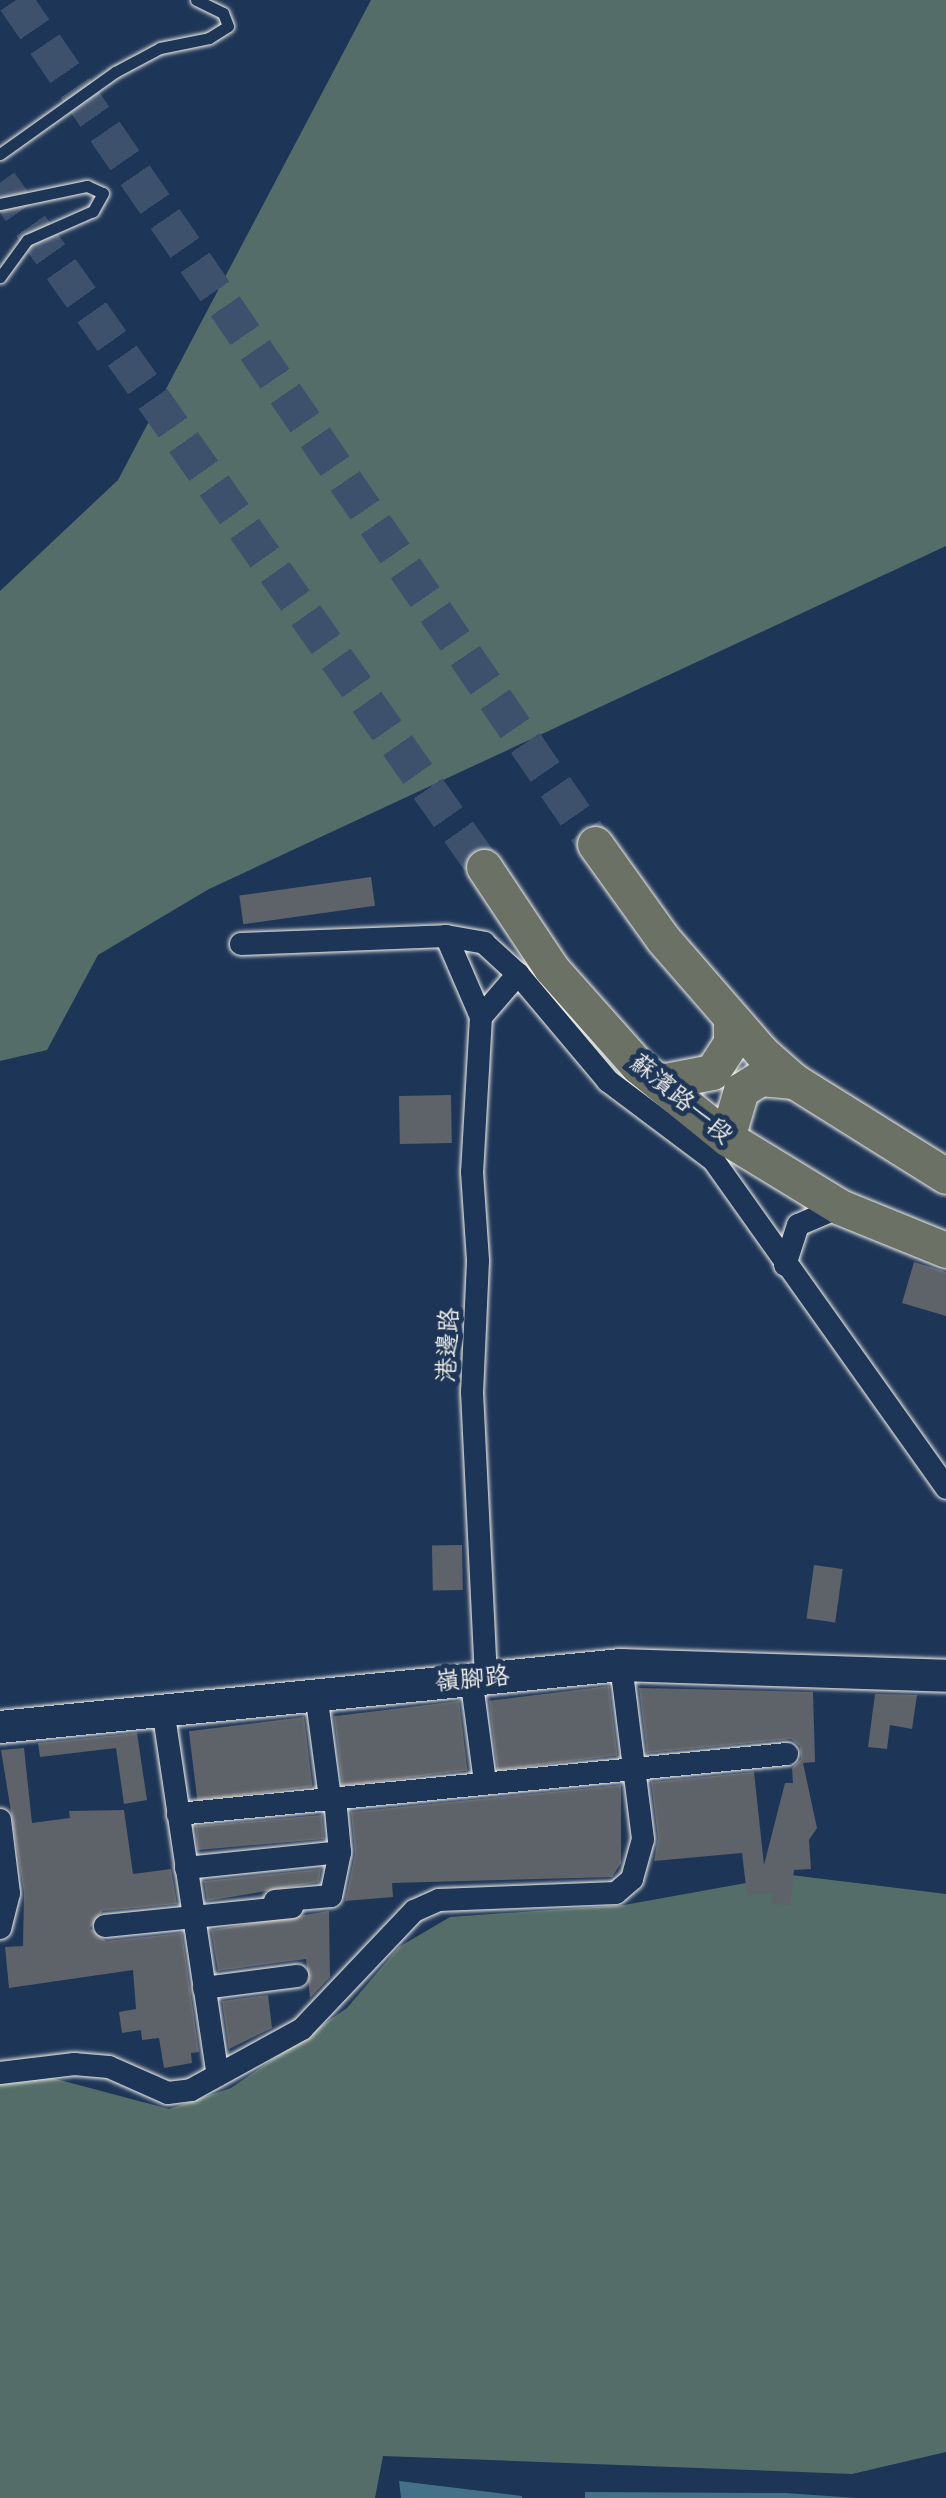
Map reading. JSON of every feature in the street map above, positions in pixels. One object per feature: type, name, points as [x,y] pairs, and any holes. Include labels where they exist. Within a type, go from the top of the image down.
[{"type":"main road","points":[[595,844],[731,1020],[794,1082],[946,1176]]},
{"type":"main road","name":"蘇濱路一段","points":[[484,867],[550,968],[720,1149],[840,1206],[946,1250]]},
{"type":"main road","points":[[660,1082],[712,1072],[731,1043],[731,1020]]},
{"type":"main road","points":[[720,1149],[742,1090],[760,1078],[794,1082]]},
{"type":"street","points":[[446,936],[480,1018],[518,974]]},
{"type":"street","points":[[241,944],[446,936],[484,943],[518,974],[608,1082],[720,1149],[784,1265],[946,1488]]},
{"type":"street","name":"港邊路","points":[[480,1018],[472,1172],[478,1261],[472,1392],[478,1677],[486,1782]]},
{"type":"street","points":[[784,1265],[798,1226],[840,1206]]},
{"type":"street","points":[[0,2073],[74,2064],[109,2067],[168,2093],[218,2076],[318,2016],[414,1911],[439,1900],[604,1896],[626,1886],[643,1839],[621,1665]]},
{"type":"street","name":"嶺腳路","points":[[0,1728],[621,1665],[946,1676]]},
{"type":"street","points":[[256,1902],[331,1896],[340,1852],[316,1693]]},
{"type":"street","points":[[163,1710],[218,2076]]},
{"type":"street","points":[[178,1814],[634,1766],[787,1754]]},
{"type":"street","points":[[0,1928],[9,1893],[1,1833]]},
{"type":"street","points":[[186,1868],[340,1852]]},
{"type":"street","points":[[105,1926],[193,1914],[292,1907]]},
{"type":"street","points":[[204,1988],[297,1976]]},
{"type":"lane","points":[[0,154],[114,72],[160,48],[209,38],[228,26],[223,12],[196,0]]},
{"type":"lane","points":[[0,204],[87,186],[103,194],[92,210],[27,240],[0,277]]},
{"type":"green space","points":[[371,0],[946,0],[946,546],[209,889],[98,955],[47,1050],[0,1061],[0,591],[118,480]]},
{"type":"green space","points":[[791,1875],[946,1894],[946,2452],[852,2474],[383,2456],[375,2498],[0,2498],[0,2083],[41,2075],[169,2109],[231,2088],[347,2008],[399,1947],[450,1917],[624,1905]]},
{"type":"water","points":[[399,2481],[522,2496],[522,2498],[401,2498]]},
{"type":"water","points":[[585,2492],[785,2493],[857,2498],[585,2498]]},
{"type":"building","points":[[371,877],[375,906],[243,924],[239,896]]},
{"type":"building","points":[[451,1095],[452,1143],[400,1144],[399,1096]]},
{"type":"building","points":[[914,1262],[946,1272],[946,1316],[902,1303]]},
{"type":"building","points":[[462,1545],[463,1590],[433,1591],[432,1546]]},
{"type":"building","points":[[814,1565],[843,1569],[835,1623],[806,1618]]},
{"type":"building","points":[[609,1686],[618,1755],[497,1770],[489,1701]]},
{"type":"building","points":[[639,1688],[813,1692],[815,1762],[803,1763],[817,1828],[809,1840],[811,1869],[794,1870],[790,1905],[772,1904],[774,1893],[747,1895],[742,1853],[654,1861],[658,1838],[651,1782],[754,1772],[764,1865],[785,1783],[793,1783],[792,1768],[801,1759],[800,1746],[791,1739],[647,1753]]},
{"type":"building","points":[[875,1694],[917,1695],[912,1729],[890,1725],[887,1749],[868,1747]]},
{"type":"building","points":[[459,1701],[468,1770],[342,1786],[334,1716]]},
{"type":"building","points":[[304,1717],[313,1786],[197,1801],[189,1731]]},
{"type":"building","points":[[137,1733],[147,1800],[124,1804],[116,1748],[40,1757],[38,1743]]},
{"type":"building","points":[[24,1748],[32,1823],[70,1818],[69,1811],[124,1810],[133,1874],[171,1869],[177,1904],[103,1911],[90,1928],[106,1941],[182,1933],[199,2052],[191,2053],[192,2063],[164,2068],[159,2038],[142,2040],[141,2030],[122,2033],[119,2012],[136,2009],[133,1970],[9,1988],[5,1947],[23,1946],[24,1892],[1,1750]]},
{"type":"building","points":[[621,1785],[621,1863],[612,1877],[392,1883],[393,1897],[345,1901],[355,1854],[351,1812]]},
{"type":"building","points":[[322,1815],[324,1839],[198,1850],[195,1826]]},
{"type":"building","points":[[321,1869],[319,1882],[207,1901],[204,1881]]},
{"type":"building","points":[[329,1911],[330,1977],[310,1998],[306,1959],[218,1971],[211,1930]]},
{"type":"building","points":[[268,1995],[272,2028],[229,2049],[222,2001]]},
{"type":"tunnel","points":[[15,0],[595,844]]},
{"type":"tunnel","points":[[0,182],[484,867]]}]
